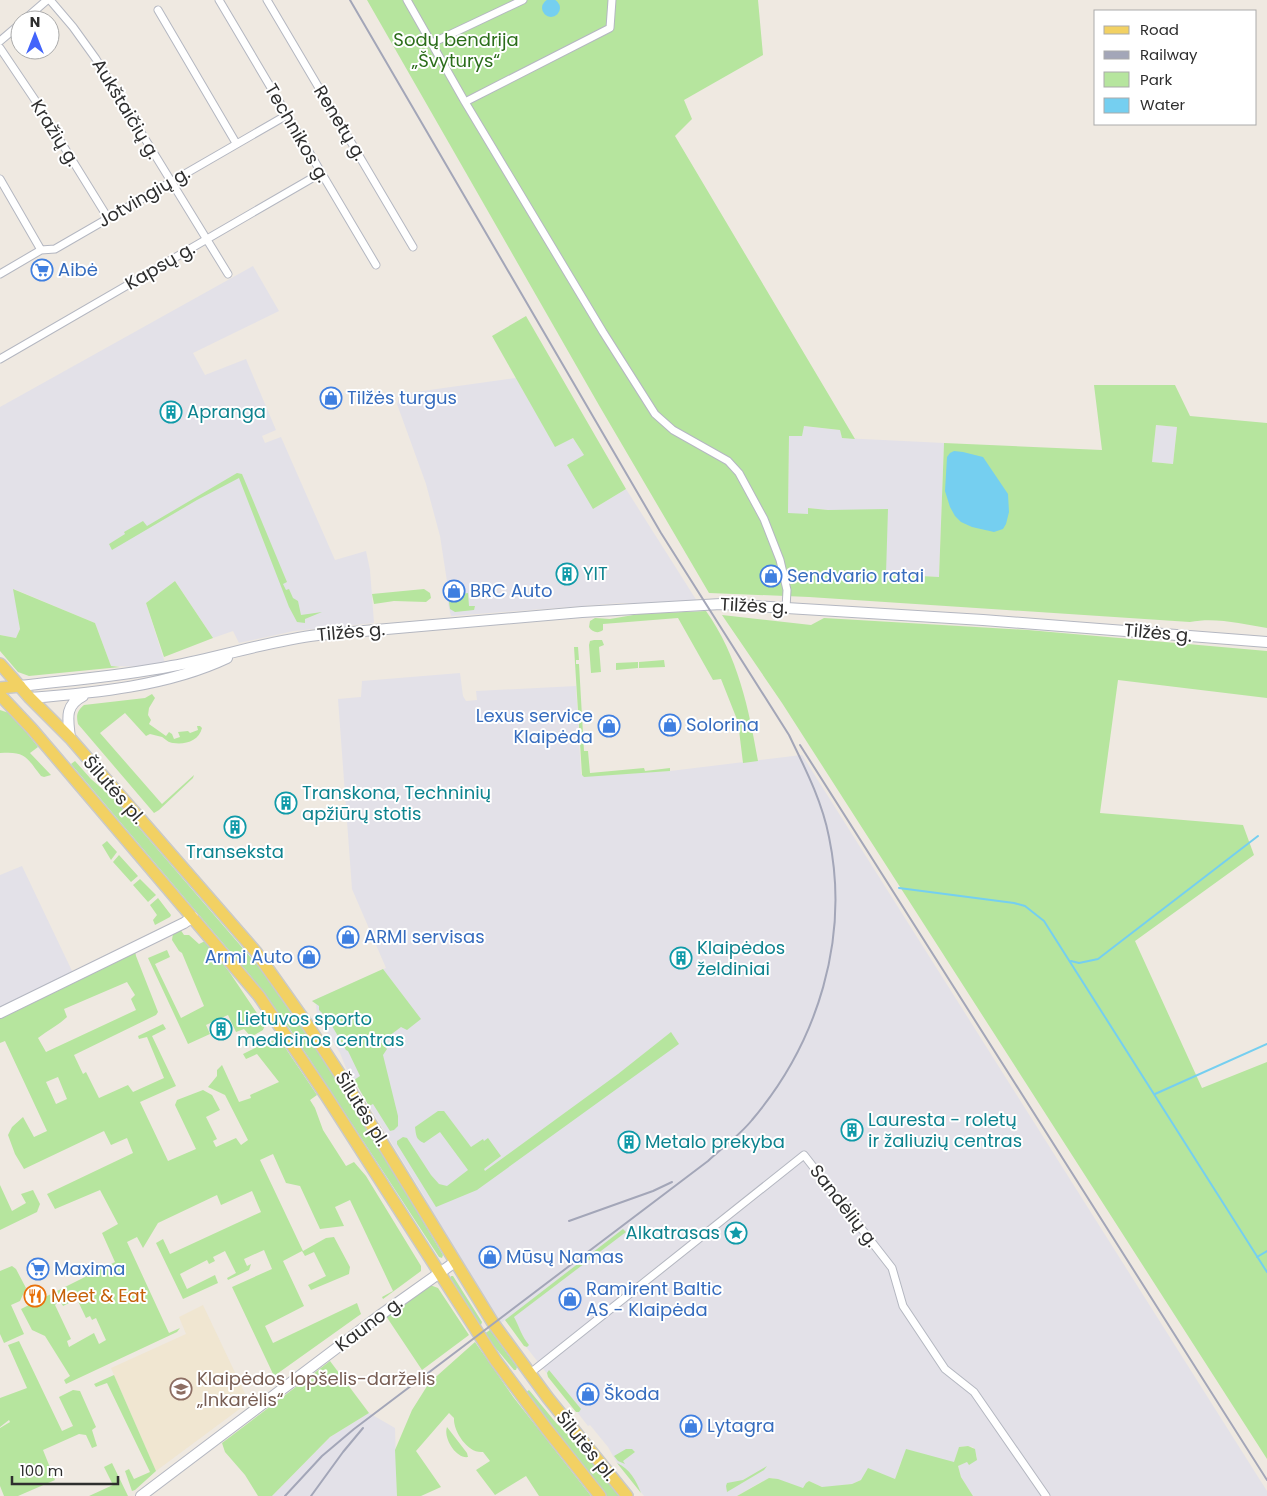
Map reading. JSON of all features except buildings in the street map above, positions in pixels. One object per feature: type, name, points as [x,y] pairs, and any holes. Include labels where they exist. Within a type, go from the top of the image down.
[{"type":"main road","name":"Tilžės g.","points":[[0,688],[134,672],[289,639],[318,635],[582,612],[710,604],[1040,624],[1267,642]]},
{"type":"main road","name":"Tilžės g.","points":[[2,699],[86,694],[142,684],[213,664],[244,650]]},
{"type":"main road","name":"Šilutės pl.","points":[[0,664],[30,698],[70,738],[256,952],[340,1074],[493,1323],[529,1374],[627,1496]]},
{"type":"main road","points":[[70,738],[67,716],[73,701],[86,694]]},
{"type":"main road","name":"Šilutės pl.","points":[[2,699],[27,723],[259,996],[478,1335],[513,1385],[600,1496]]},
{"type":"main road","points":[[0,1013],[193,917]]},
{"type":"main road","name":"Kauno g.","points":[[141,1496],[379,1316],[455,1262]]},
{"type":"main road","points":[[513,1385],[529,1374]]},
{"type":"street","points":[[36,10],[49,0]]},
{"type":"street","name":"Aukštaičių g.","points":[[49,0],[74,27],[96,59],[228,274]]},
{"type":"street","name":"Technikos g.","points":[[219,0],[376,265]]},
{"type":"street","name":"Renetų g.","points":[[267,0],[413,247]]},
{"type":"street","points":[[407,0],[464,102],[603,332],[656,414],[673,430],[728,461],[739,473],[764,519],[780,560],[787,590],[786,608]]},
{"type":"street","points":[[432,44],[523,0]]},
{"type":"street","points":[[464,102],[610,28],[612,0]]},
{"type":"street","points":[[158,10],[236,143]]},
{"type":"street","points":[[0,41],[10,32]]},
{"type":"street","name":"Kražių g.","points":[[0,48],[35,100],[108,218]]},
{"type":"street","name":"Jotvingių g.","points":[[0,274],[41,250],[55,249],[287,115]]},
{"type":"street","name":"Kapsų g.","points":[[0,359],[321,173]]},
{"type":"street","points":[[0,179],[3,190],[41,250]]},
{"type":"street","name":"Sandėlių g.","points":[[529,1374],[804,1155],[892,1268],[903,1306],[945,1369],[974,1392],[1046,1496]]},
{"type":"shaded area","points":[[253,266],[279,311],[193,353],[205,375],[246,359],[276,430],[262,436],[265,443],[281,437],[335,560],[366,551],[370,570],[374,623],[294,631],[239,643],[233,631],[213,638],[175,581],[146,603],[165,663],[147,667],[111,666],[95,623],[14,589],[20,629],[16,638],[0,635],[0,407]]},
{"type":"shaded area","points":[[516,378],[555,446],[573,438],[584,455],[593,509],[626,489],[697,601],[621,603],[451,616],[440,536],[426,484],[397,404],[401,394]]},
{"type":"shaded area","points":[[1156,425],[1177,427],[1173,464],[1152,462]]},
{"type":"shaded area","points":[[804,426],[840,430],[842,438],[944,443],[939,577],[886,574],[828,510],[808,508],[808,514],[788,514],[789,436]]},
{"type":"shaded area","points":[[460,673],[463,696],[466,701],[477,700],[476,691],[576,686],[581,774],[583,776],[670,771],[802,755],[1267,1491],[1267,1496],[973,1496],[961,1477],[958,1466],[967,1462],[969,1464],[977,1457],[973,1447],[966,1446],[959,1447],[955,1462],[901,1462],[895,1479],[861,1480],[852,1484],[830,1487],[822,1487],[809,1481],[803,1489],[772,1478],[737,1496],[644,1496],[617,1463],[608,1447],[590,1425],[588,1426],[505,1320],[500,1324],[456,1258],[424,1196],[346,1068],[340,1053],[317,1016],[316,1004],[312,1001],[386,968],[352,889],[338,699],[361,697],[362,681]]},
{"type":"shaded area","points":[[22,866],[73,973],[0,1009],[0,875]]},
{"type":"shaded area","name":"Klaipėdos lopšelis-darželis „Inkarėlis“","points":[[203,1305],[249,1402],[156,1471],[111,1368],[186,1334],[179,1317]]},
{"type":"shaded area","points":[[369,1413],[395,1428],[397,1496],[272,1496],[330,1437]]},
{"type":"green space","name":"Sodų bendrija „Švyturys“","points":[[367,0],[758,0],[763,55],[684,100],[692,119],[675,136],[855,439],[842,438],[840,430],[804,426],[802,436],[789,436],[788,513],[808,514],[808,508],[828,510],[888,509],[886,574],[939,577],[944,443],[1102,450],[1094,385],[1175,385],[1190,416],[1267,423],[1267,628],[1209,620],[1190,622],[809,597],[709,593]],"holes":[[[1156,425],[1177,427],[1173,464],[1152,462]]]},
{"type":"green space","points":[[526,316],[626,489],[593,509],[567,465],[584,455],[573,438],[555,447],[492,336]]},
{"type":"green space","points":[[237,473],[242,474],[287,582],[283,584],[286,590],[289,589],[293,598],[298,601],[301,615],[322,612],[305,619],[305,623],[297,622],[289,607],[239,478],[197,500],[112,550],[109,544],[125,534],[124,532],[143,521],[147,526]]},
{"type":"green space","points":[[175,581],[213,638],[164,657],[146,603]]},
{"type":"green space","points":[[13,589],[95,623],[111,666],[120,667],[29,676],[18,672],[0,651],[0,635],[16,638],[20,629]]},
{"type":"green space","points":[[424,589],[430,593],[431,598],[426,602],[394,601],[374,604],[372,594]]},
{"type":"green space","points":[[468,593],[469,606],[475,606],[474,610],[455,612],[450,609],[448,596]]},
{"type":"green space","points":[[706,611],[726,646],[741,683],[758,761],[743,763],[738,722],[721,679],[713,680],[678,618],[603,624],[603,630],[597,632],[589,627],[590,621],[595,618],[610,619],[639,614]]},
{"type":"green space","points":[[722,615],[811,625],[824,618],[1028,630],[1267,651],[1267,698],[1118,680],[1100,813],[1243,825],[1254,855],[1135,941],[1202,1088],[1267,1062],[1267,1459],[782,703]]},
{"type":"green space","points":[[602,640],[604,645],[599,647],[601,672],[591,673],[589,645],[590,641]]},
{"type":"green space","points":[[574,647],[578,647],[579,660],[576,660],[576,664],[579,664],[584,751],[588,751],[590,773],[644,768],[645,771],[670,768],[670,771],[584,777],[582,775]]},
{"type":"green space","points":[[664,660],[665,667],[639,668],[639,662]]},
{"type":"green space","points":[[638,662],[638,668],[616,670],[616,663]]},
{"type":"green space","points":[[152,694],[155,698],[149,708],[148,715],[151,720],[149,724],[166,736],[169,732],[174,739],[180,737],[178,732],[188,731],[190,733],[198,730],[197,726],[200,726],[202,728],[198,736],[187,743],[178,743],[150,734],[146,736],[125,713],[100,733],[162,804],[194,775],[154,813],[78,724],[77,718],[78,711],[84,705],[145,698]]},
{"type":"green space","points":[[0,710],[12,714],[38,747],[30,753],[51,775],[41,776],[28,760],[20,754],[0,753]]},
{"type":"green space","points":[[75,761],[91,779],[115,800],[259,967],[342,1086],[443,1255],[442,1258],[439,1257],[288,1026],[250,975],[71,764]]},
{"type":"green space","points":[[107,841],[117,852],[111,860],[102,845]]},
{"type":"green space","points":[[119,855],[138,876],[131,882],[113,862]]},
{"type":"green space","points":[[140,879],[156,895],[148,902],[133,885]]},
{"type":"green space","points":[[158,898],[171,915],[155,925],[153,920],[157,915],[150,905]]},
{"type":"green space","points":[[180,929],[184,935],[189,935],[199,944],[205,941],[230,973],[265,1025],[263,1030],[251,1037],[244,1029],[236,1032],[228,1015],[206,1025],[210,1034],[188,1044],[148,958],[167,950],[170,957],[155,964],[181,1018],[204,1006],[182,953],[172,940],[173,933]]},
{"type":"green space","points":[[135,951],[158,1012],[156,1015],[74,1055],[83,1074],[86,1072],[99,1098],[128,1085],[133,1092],[164,1078],[147,1037],[139,1039],[138,1036],[163,1024],[166,1029],[152,1036],[176,1086],[140,1102],[168,1161],[196,1149],[175,1105],[177,1100],[203,1090],[212,1095],[220,1110],[206,1117],[217,1139],[213,1141],[216,1147],[236,1138],[241,1145],[248,1140],[225,1095],[208,1087],[217,1076],[217,1070],[222,1065],[239,1102],[251,1098],[250,1095],[279,1082],[257,1054],[246,1059],[243,1054],[269,1041],[280,1040],[317,1095],[310,1100],[323,1130],[346,1166],[354,1162],[366,1176],[421,1266],[421,1271],[383,1299],[382,1297],[393,1291],[350,1200],[335,1207],[344,1226],[320,1229],[300,1186],[286,1183],[273,1154],[260,1160],[303,1251],[326,1238],[334,1237],[350,1267],[349,1274],[311,1290],[308,1285],[326,1276],[314,1252],[305,1256],[302,1251],[283,1261],[304,1306],[265,1326],[273,1343],[357,1303],[361,1314],[274,1376],[232,1287],[272,1269],[264,1250],[244,1259],[247,1266],[251,1264],[249,1270],[228,1280],[227,1278],[236,1273],[225,1251],[213,1257],[215,1261],[209,1264],[207,1260],[180,1274],[187,1289],[215,1275],[218,1283],[183,1299],[156,1243],[163,1239],[170,1254],[261,1212],[252,1191],[221,1205],[217,1195],[158,1223],[143,1248],[137,1237],[127,1242],[169,1333],[180,1328],[177,1332],[66,1384],[64,1380],[70,1376],[45,1336],[32,1330],[21,1309],[115,1262],[102,1233],[118,1224],[100,1190],[55,1209],[47,1194],[133,1153],[127,1138],[111,1145],[104,1131],[24,1169],[15,1154],[8,1135],[12,1127],[23,1117],[34,1137],[47,1131],[5,1041],[0,1043],[0,1017]],"holes":[[[127,982],[135,995],[131,999],[136,1010],[46,1052],[38,1038],[67,1017],[64,1009]],[[58,1077],[67,1099],[56,1104],[46,1082]],[[77,1299],[86,1318],[90,1316],[92,1320],[96,1318],[106,1340],[99,1344],[94,1333],[69,1347],[67,1341],[71,1339],[55,1305],[60,1300],[63,1306]]]},
{"type":"green space","points":[[383,969],[421,1019],[407,1030],[401,1027],[381,1042],[387,1049],[383,1055],[398,1116],[398,1126],[390,1131],[373,1104],[369,1106],[354,1080],[360,1076],[348,1051],[328,1019],[319,1010],[319,1006],[312,1001]]},
{"type":"green space","points":[[671,1032],[679,1044],[477,1190],[436,1207],[397,1144],[397,1141],[403,1137],[407,1138],[431,1175],[439,1184],[447,1186],[468,1170],[440,1132],[424,1143],[418,1139],[415,1127],[438,1111],[444,1111],[471,1147],[488,1138],[501,1156],[484,1169],[485,1171],[618,1074]]},
{"type":"green space","points":[[0,1185],[12,1211],[26,1203],[21,1194],[33,1190],[40,1204],[37,1212],[0,1230]]},
{"type":"green space","points":[[623,1229],[626,1232],[514,1317],[529,1345],[527,1347],[524,1346],[505,1320]]},
{"type":"green space","points":[[12,1266],[16,1269],[26,1288],[20,1301],[11,1305],[24,1334],[4,1343],[0,1334],[0,1271]]},
{"type":"green space","points":[[453,1276],[482,1322],[481,1325],[477,1323],[450,1278]]},
{"type":"green space","points":[[430,1285],[438,1288],[469,1335],[422,1370],[386,1316]]},
{"type":"green space","points":[[490,1330],[517,1367],[516,1370],[484,1334]]},
{"type":"green space","points":[[19,1341],[62,1431],[73,1426],[59,1397],[73,1390],[80,1391],[96,1427],[92,1430],[97,1446],[92,1448],[86,1435],[79,1434],[43,1450],[55,1480],[18,1496],[4,1496],[0,1486],[0,1428],[10,1422],[9,1420],[0,1427],[0,1398],[27,1388],[8,1345]]},
{"type":"green space","points":[[475,1342],[514,1398],[591,1496],[539,1496],[526,1476],[495,1495],[476,1470],[490,1461],[483,1452],[477,1452],[462,1441],[456,1429],[454,1418],[449,1413],[416,1451],[441,1487],[421,1496],[397,1496],[395,1450],[412,1410],[429,1383]]},
{"type":"green space","points":[[330,1361],[369,1413],[330,1437],[272,1496],[258,1496],[245,1475],[225,1452],[222,1443]]},
{"type":"green space","points":[[549,1370],[581,1409],[579,1412],[576,1412],[548,1377],[547,1373]]},
{"type":"green space","points":[[114,1375],[156,1471],[132,1491],[125,1471],[129,1469],[134,1479],[150,1472],[107,1383],[96,1387],[94,1384]]},
{"type":"green space","points":[[529,1390],[557,1424],[569,1434],[619,1496],[607,1496],[525,1393]]},
{"type":"green space","points":[[447,1427],[468,1457],[459,1455],[452,1447],[447,1437]]},
{"type":"green space","points":[[968,1446],[975,1449],[977,1460],[969,1465],[967,1462],[958,1466],[961,1477],[973,1496],[737,1496],[769,1478],[778,1479],[803,1488],[809,1481],[822,1487],[852,1484],[861,1480],[868,1468],[895,1479],[906,1449],[954,1462],[959,1447]]},
{"type":"green space","points":[[626,1449],[632,1449],[635,1452],[623,1461],[625,1464],[618,1461],[614,1456]]},
{"type":"green space","points":[[112,1463],[128,1496],[89,1496],[113,1485],[104,1467]]},
{"type":"green space","points":[[617,1463],[626,1468],[632,1475],[641,1493]]},
{"type":"green space","points":[[767,1466],[764,1470],[727,1492],[727,1483],[743,1480]]},
{"type":"water","points":[[551,-1],[557,2],[560,8],[557,14],[551,17],[545,14],[542,8],[545,2]]},
{"type":"water","points":[[954,451],[983,457],[1008,494],[1009,512],[1003,529],[994,532],[972,527],[961,522],[955,516],[945,491],[947,457]]},
{"type":"waterway","points":[[1071,961],[1079,963],[1098,959],[1258,836]]},
{"type":"waterway","points":[[899,888],[1014,903],[1025,906],[1044,921],[1267,1272]]},
{"type":"waterway","points":[[1155,1094],[1267,1044]]},
{"type":"waterway","points":[[1257,1257],[1267,1251]]},
{"type":"railway","points":[[285,1496],[322,1456],[354,1429],[708,1161],[747,1126],[775,1090],[795,1057],[811,1023],[823,987],[831,950],[835,913],[834,875],[826,824],[812,785],[789,735],[661,533],[350,0]]},
{"type":"railway","points":[[800,745],[1267,1480]]},
{"type":"railway","points":[[569,1221],[653,1191],[672,1182]]},
{"type":"railway","points":[[311,1496],[363,1428]]},
{"type":"place","name":"Aibė","points":[[42,270]]},
{"type":"place","name":"Tilžės turgus","points":[[331,398]]},
{"type":"place","name":"Apranga","points":[[171,412]]},
{"type":"place","name":"YIT","points":[[567,574]]},
{"type":"place","name":"Sendvario ratai","points":[[771,576]]},
{"type":"place","name":"BRC Auto","points":[[454,591]]},
{"type":"place","name":"Solorina","points":[[670,725]]},
{"type":"place","name":"Lexus service Klaipėda","points":[[609,726]]},
{"type":"place","name":"Transkona, Techninių apžiūrų stotis","points":[[286,803]]},
{"type":"place","name":"Transeksta","points":[[235,827]]},
{"type":"place","name":"ARMI servisas","points":[[348,937]]},
{"type":"place","name":"Armi Auto","points":[[309,957]]},
{"type":"place","name":"Klaipėdos želdiniai","points":[[681,958]]},
{"type":"place","name":"Lietuvos sporto medicinos centras","points":[[221,1029]]},
{"type":"place","name":"Lauresta - roletų ir žaliuzių centras","points":[[852,1130]]},
{"type":"place","name":"Metalo prekyba","points":[[629,1142]]},
{"type":"place","name":"Alkatrasas","points":[[736,1233]]},
{"type":"place","name":"Mūsų Namas","points":[[490,1257]]},
{"type":"place","name":"Maxima","points":[[38,1269]]},
{"type":"place","name":"Meet & Eat","points":[[35,1296]]},
{"type":"place","name":"Ramirent Baltic AS - Klaipėda","points":[[570,1299]]},
{"type":"place","name":"Klaipėdos lopšelis-darželis „Inkarėlis“","points":[[181,1389]]},
{"type":"place","name":"Škoda","points":[[588,1394]]},
{"type":"place","name":"Lytagra","points":[[691,1426]]}]
